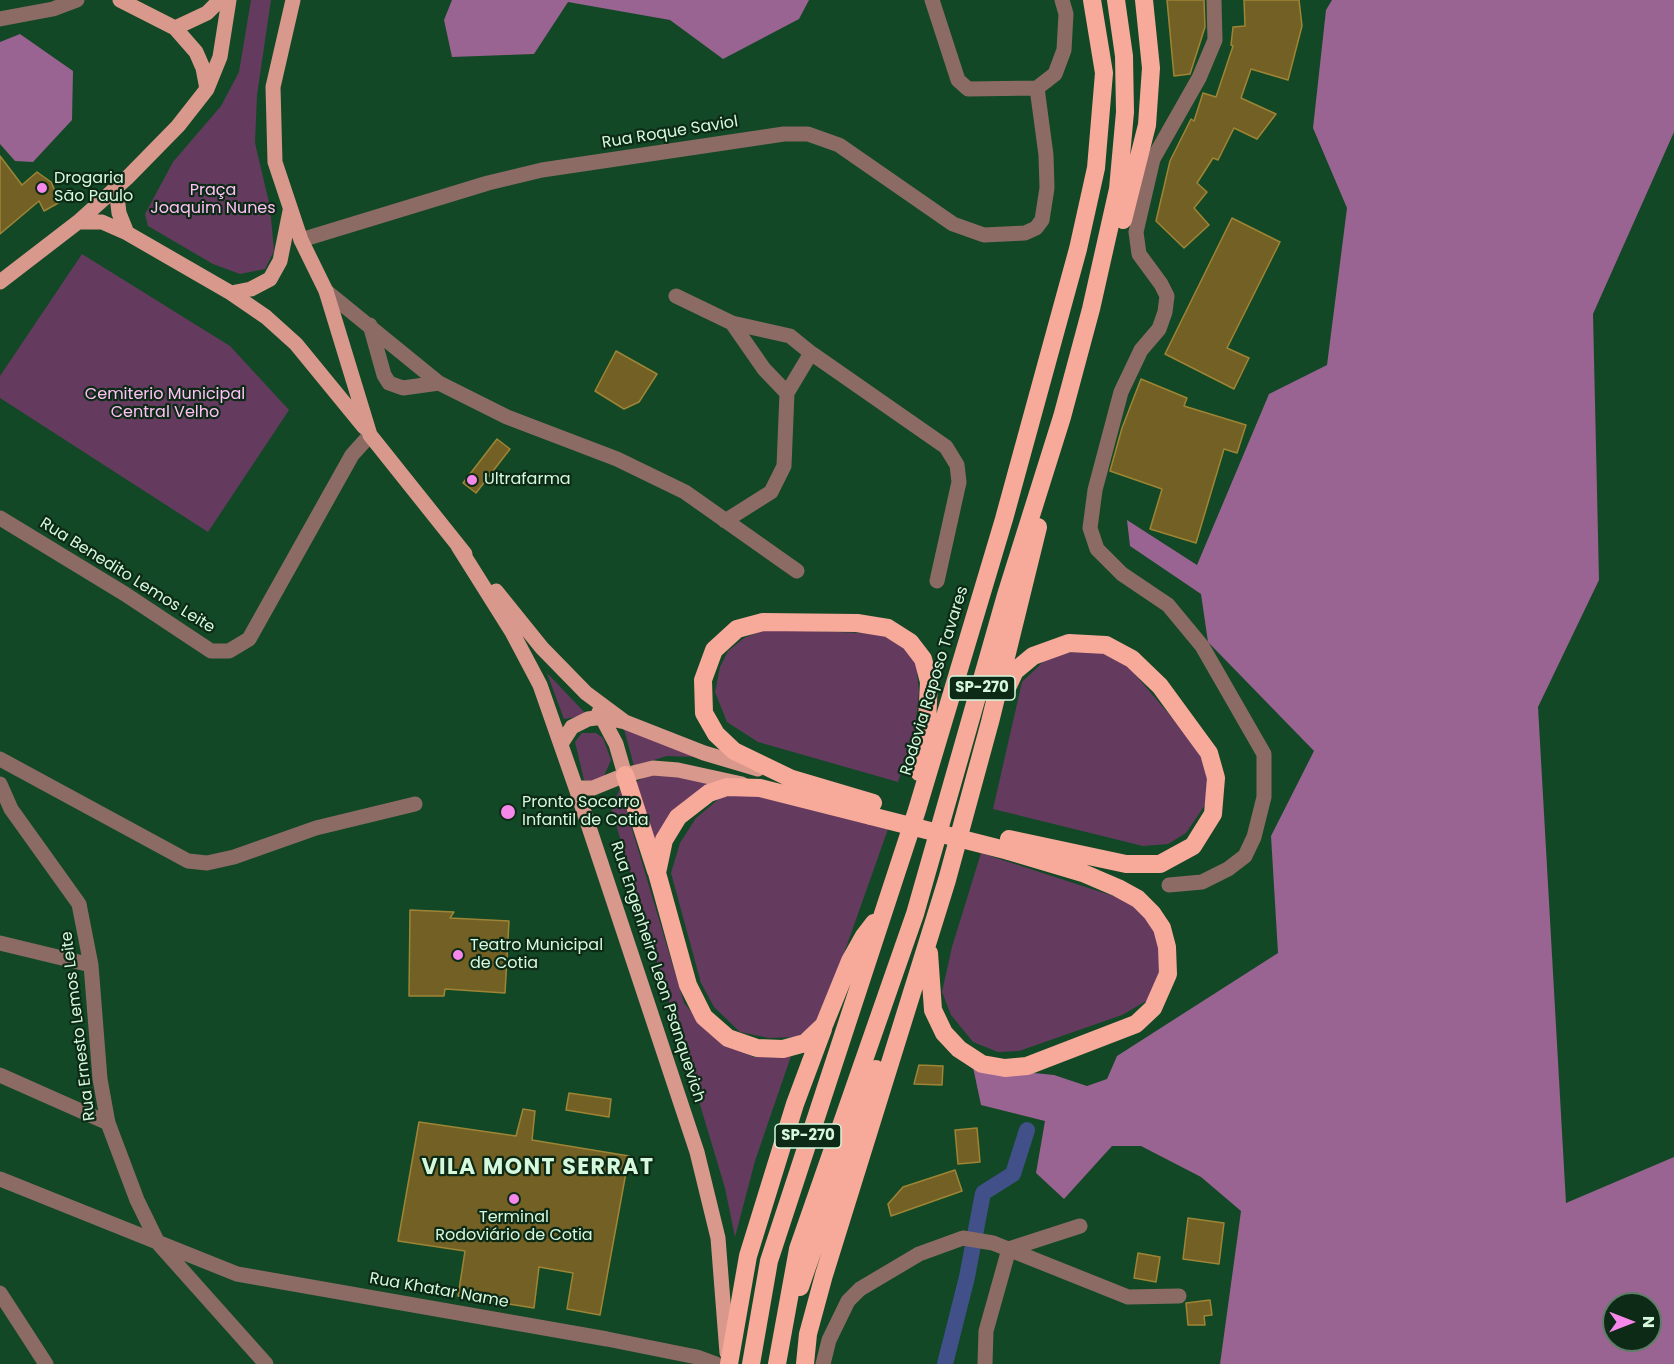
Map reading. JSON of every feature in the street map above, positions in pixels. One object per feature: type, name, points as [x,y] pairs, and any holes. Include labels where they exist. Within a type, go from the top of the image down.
[{"type":"highway","name":"Rodovia Raposo Tavares","points":[[751,1364],[769,1261],[917,810],[1054,345],[1096,168],[1104,73],[1092,0]]},
{"type":"highway","name":"SP-270","points":[[778,1357],[798,1249],[915,914],[1006,595],[1062,417],[1091,309],[1118,189],[1125,112],[1124,56],[1116,0]]},
{"type":"highway","points":[[1091,309],[1111,270],[1147,125],[1151,68],[1144,0]]},
{"type":"highway","points":[[805,1364],[808,1334],[824,1275],[929,936],[990,722],[1030,567],[1062,417]]},
{"type":"highway","points":[[872,810],[792,779],[734,751],[716,734],[704,713],[703,680],[714,650],[737,629],[763,622],[857,623],[888,628],[910,642],[923,659],[929,682],[927,723],[917,784],[917,810]]},
{"type":"highway","points":[[657,873],[664,840],[678,817],[693,803],[709,793],[727,788],[760,788],[872,810],[1009,845],[1126,864],[1160,864],[1193,846],[1213,814],[1216,778],[1209,753],[1160,686],[1132,659],[1106,645],[1069,643],[1033,656],[1016,671],[990,722]]},
{"type":"highway","points":[[625,775],[657,873],[688,985],[704,1017],[728,1038],[757,1048],[783,1049],[805,1043],[824,1025]]},
{"type":"highway","points":[[929,936],[929,982],[933,1011],[944,1033],[959,1049],[982,1064],[1005,1068],[1027,1066],[1128,1028],[1153,1008],[1168,974],[1167,947],[1162,928],[1152,914],[1138,899],[1118,888],[1009,845]]},
{"type":"highway","points":[[729,1364],[748,1256],[795,1104],[850,961],[864,936],[883,913]]},
{"type":"highway","points":[[778,1357],[868,1087],[905,1008]]},
{"type":"main road","points":[[120,0],[175,28],[196,52],[203,68],[207,89]]},
{"type":"main road","points":[[175,28],[207,13],[220,0]]},
{"type":"main road","points":[[0,282],[78,222],[178,126],[207,89],[220,57],[229,0]]},
{"type":"main road","name":"Rua Engenheiro Leon Psanquevich","points":[[291,3],[273,87],[275,162],[301,240],[326,291],[370,435],[542,648],[586,693]]},
{"type":"main road","points":[[116,187],[119,213],[127,233]]},
{"type":"main road","points":[[231,293],[251,289],[270,279],[280,261],[291,209]]},
{"type":"main road","points":[[78,222],[102,222],[127,233],[231,293],[266,317],[296,344],[370,435]]},
{"type":"main road","name":"Rua Engenheiro Leon Psanquevich","points":[[458,546],[514,635],[540,685],[697,1152],[718,1238],[729,1364]]},
{"type":"main road","points":[[586,693],[603,717],[616,744],[625,775]]},
{"type":"main road","points":[[586,693],[625,722]]},
{"type":"main road","points":[[561,744],[572,727],[588,719],[603,717],[625,722],[704,753],[792,779]]},
{"type":"main road","points":[[576,788],[593,788],[625,775],[653,768],[678,770],[760,788]]},
{"type":"street","points":[[0,19],[53,9],[77,0]]},
{"type":"street","points":[[932,0],[958,80],[968,89],[1036,88],[1055,74],[1064,50],[1066,14],[1062,0]]},
{"type":"street","points":[[1169,885],[1202,882],[1228,869],[1245,856],[1254,837],[1264,797],[1264,754],[1202,646],[1168,605],[1122,574],[1096,549],[1090,528],[1095,490],[1121,392],[1141,350],[1159,329],[1165,312],[1167,296],[1139,254],[1136,232],[1153,159],[1199,78],[1215,40],[1214,0]]},
{"type":"street","name":"Rua Roque Saviol","points":[[301,240],[488,183],[531,173],[784,134],[808,134],[839,145],[953,224],[984,235],[1025,233],[1036,228],[1042,220],[1047,188],[1046,155],[1036,88]]},
{"type":"street","points":[[326,291],[439,383],[507,417],[627,464],[685,492],[797,571]]},
{"type":"street","points":[[676,296],[732,323],[790,336],[946,447],[957,465],[959,482],[937,581]]},
{"type":"street","points":[[732,323],[764,369],[787,393]]},
{"type":"street","points":[[370,325],[384,375],[389,383],[404,388],[439,383]]},
{"type":"street","points":[[725,521],[771,492],[784,466],[787,393],[811,353]]},
{"type":"street","name":"Rua Benedito Lemos Leite","points":[[0,518],[125,594],[211,651],[230,651],[249,639],[351,455],[370,435]]},
{"type":"street","points":[[0,759],[188,861],[207,863],[234,857],[316,828],[415,804]]},
{"type":"street","name":"Rua Ernesto Lemos Leite","points":[[0,784],[11,809],[79,904],[91,964],[100,1079],[108,1123],[137,1200],[158,1243]]},
{"type":"street","points":[[0,944],[91,964]]},
{"type":"street","points":[[0,1075],[108,1123]]},
{"type":"street","name":"Rua Khatar Name","points":[[0,1179],[237,1274],[607,1339],[697,1357],[716,1364]]},
{"type":"street","points":[[1009,1249],[1080,1226]]},
{"type":"street","points":[[823,1364],[830,1340],[848,1300],[860,1289],[919,1254],[963,1238],[993,1243],[1128,1297],[1179,1296]]},
{"type":"street","points":[[158,1243],[266,1364]]},
{"type":"street","points":[[986,1364],[986,1331],[1009,1249]]},
{"type":"street","points":[[0,1293],[46,1364]]},
{"type":"green space","name":"Praça Joaquim Nunes","points":[[251,0],[271,0],[257,95],[255,143],[270,207],[274,251],[265,269],[240,274],[213,264],[148,226],[145,214],[173,162],[221,106],[239,72]]},
{"type":"green space","name":"Cemiterio Municipal Central Velho","points":[[82,254],[230,346],[289,410],[208,532],[0,398],[0,376]]},
{"type":"green space","points":[[767,629],[884,634],[902,645],[916,663],[919,692],[915,729],[898,782],[758,742],[727,722],[715,692],[720,667],[728,651],[744,638]]},
{"type":"green space","points":[[1093,649],[1122,659],[1197,747],[1208,774],[1207,802],[1186,833],[1168,844],[1143,846],[993,809],[1022,682],[1045,660],[1065,653]]},
{"type":"green space","points":[[547,673],[587,715],[564,719]]},
{"type":"green space","points":[[624,729],[786,781],[696,757],[667,756],[634,766]]},
{"type":"green space","points":[[582,733],[596,733],[603,738],[611,760],[604,776],[595,782],[584,780],[575,742]]},
{"type":"green space","points":[[648,775],[670,775],[723,784],[702,790],[684,801],[664,824],[655,846],[636,782]]},
{"type":"green space","points":[[620,789],[684,1003],[708,1032],[753,1057],[791,1056],[755,1161],[735,1237],[725,1188],[611,808]]},
{"type":"green space","points":[[734,795],[759,796],[888,829],[819,1024],[796,1037],[769,1038],[740,1032],[714,1007],[701,983],[671,873],[680,843],[696,818],[720,798]]},
{"type":"green space","points":[[981,853],[1138,904],[1153,920],[1163,964],[1148,1000],[1122,1015],[1019,1051],[998,1052],[973,1042],[951,1015],[942,992],[952,947]]},
{"type":"shaded area","points":[[452,0],[809,0],[799,19],[723,59],[670,20],[568,2],[534,54],[452,57],[444,20]]},
{"type":"shaded area","points":[[1332,0],[1674,0],[1674,132],[1593,314],[1599,580],[1538,707],[1566,1203],[1674,1157],[1674,1364],[1220,1364],[1241,1211],[1201,1177],[1141,1146],[1112,1146],[1064,1199],[1036,1173],[1045,1121],[981,1105],[973,1067],[1054,1075],[1087,1086],[1107,1079],[1117,1056],[1278,953],[1271,836],[1314,751],[1208,642],[1201,594],[1130,546],[1127,520],[1197,565],[1269,394],[1327,365],[1347,208],[1313,128],[1326,10]]},
{"type":"shaded area","points":[[20,34],[73,71],[72,120],[33,162],[15,161],[0,144],[0,42]]},
{"type":"building","points":[[1167,0],[1204,0],[1205,27],[1190,74],[1174,76]]},
{"type":"building","points":[[1244,0],[1299,0],[1302,26],[1288,80],[1251,69],[1241,98],[1276,114],[1257,139],[1234,128],[1218,160],[1213,158],[1197,183],[1207,192],[1194,208],[1209,225],[1184,248],[1156,221],[1170,161],[1191,119],[1194,121],[1203,93],[1216,97],[1233,46],[1231,45],[1233,27],[1245,26]]},
{"type":"building","points":[[0,156],[22,185],[37,172],[51,182],[60,202],[44,211],[39,201],[0,234]]},
{"type":"building","points":[[1232,218],[1280,242],[1227,348],[1249,358],[1234,389],[1165,354]]},
{"type":"building","points":[[616,351],[657,374],[639,402],[624,409],[595,391]]},
{"type":"building","points":[[1141,379],[1187,398],[1184,406],[1246,425],[1237,453],[1224,449],[1196,543],[1150,529],[1162,489],[1110,471],[1122,428]]},
{"type":"building","points":[[497,439],[510,449],[476,493],[463,483]]},
{"type":"building","name":"Teatro Municipal de Cotia","points":[[410,910],[454,912],[450,918],[509,921],[505,993],[445,989],[444,996],[409,996]]},
{"type":"building","points":[[919,1065],[943,1066],[942,1085],[914,1084]]},
{"type":"building","points":[[569,1093],[611,1099],[609,1117],[566,1110]]},
{"type":"building","name":"Terminal Rodoviário de Cotia","points":[[523,1109],[535,1111],[532,1140],[629,1156],[600,1315],[567,1309],[573,1273],[539,1267],[534,1308],[458,1296],[465,1251],[398,1241],[419,1122],[516,1136]]},
{"type":"building","points":[[977,1128],[980,1162],[958,1164],[955,1130]]},
{"type":"building","points":[[955,1170],[962,1191],[891,1216],[888,1204],[903,1187]]},
{"type":"building","points":[[1188,1218],[1224,1223],[1219,1264],[1183,1259]]},
{"type":"building","points":[[1138,1253],[1160,1257],[1156,1282],[1134,1278]]},
{"type":"building","points":[[1210,1300],[1212,1315],[1204,1316],[1205,1325],[1188,1325],[1186,1303]]},
{"type":"waterway","points":[[945,1364],[967,1277],[983,1193],[1013,1174],[1027,1130]]},
{"type":"place","name":"Drogaria São Paulo","points":[[42,188]]},
{"type":"place","name":"Ultrafarma","points":[[472,480]]},
{"type":"place","name":"Pronto Socorro Infantil de Cotia","points":[[508,812]]},
{"type":"place","name":"Teatro Municipal de Cotia","points":[[458,955]]},
{"type":"place","name":"Terminal Rodoviário de Cotia","points":[[514,1199]]},
{"type":"district","name":"VILA MONT SERRAT","points":[[538,1168]]}]
